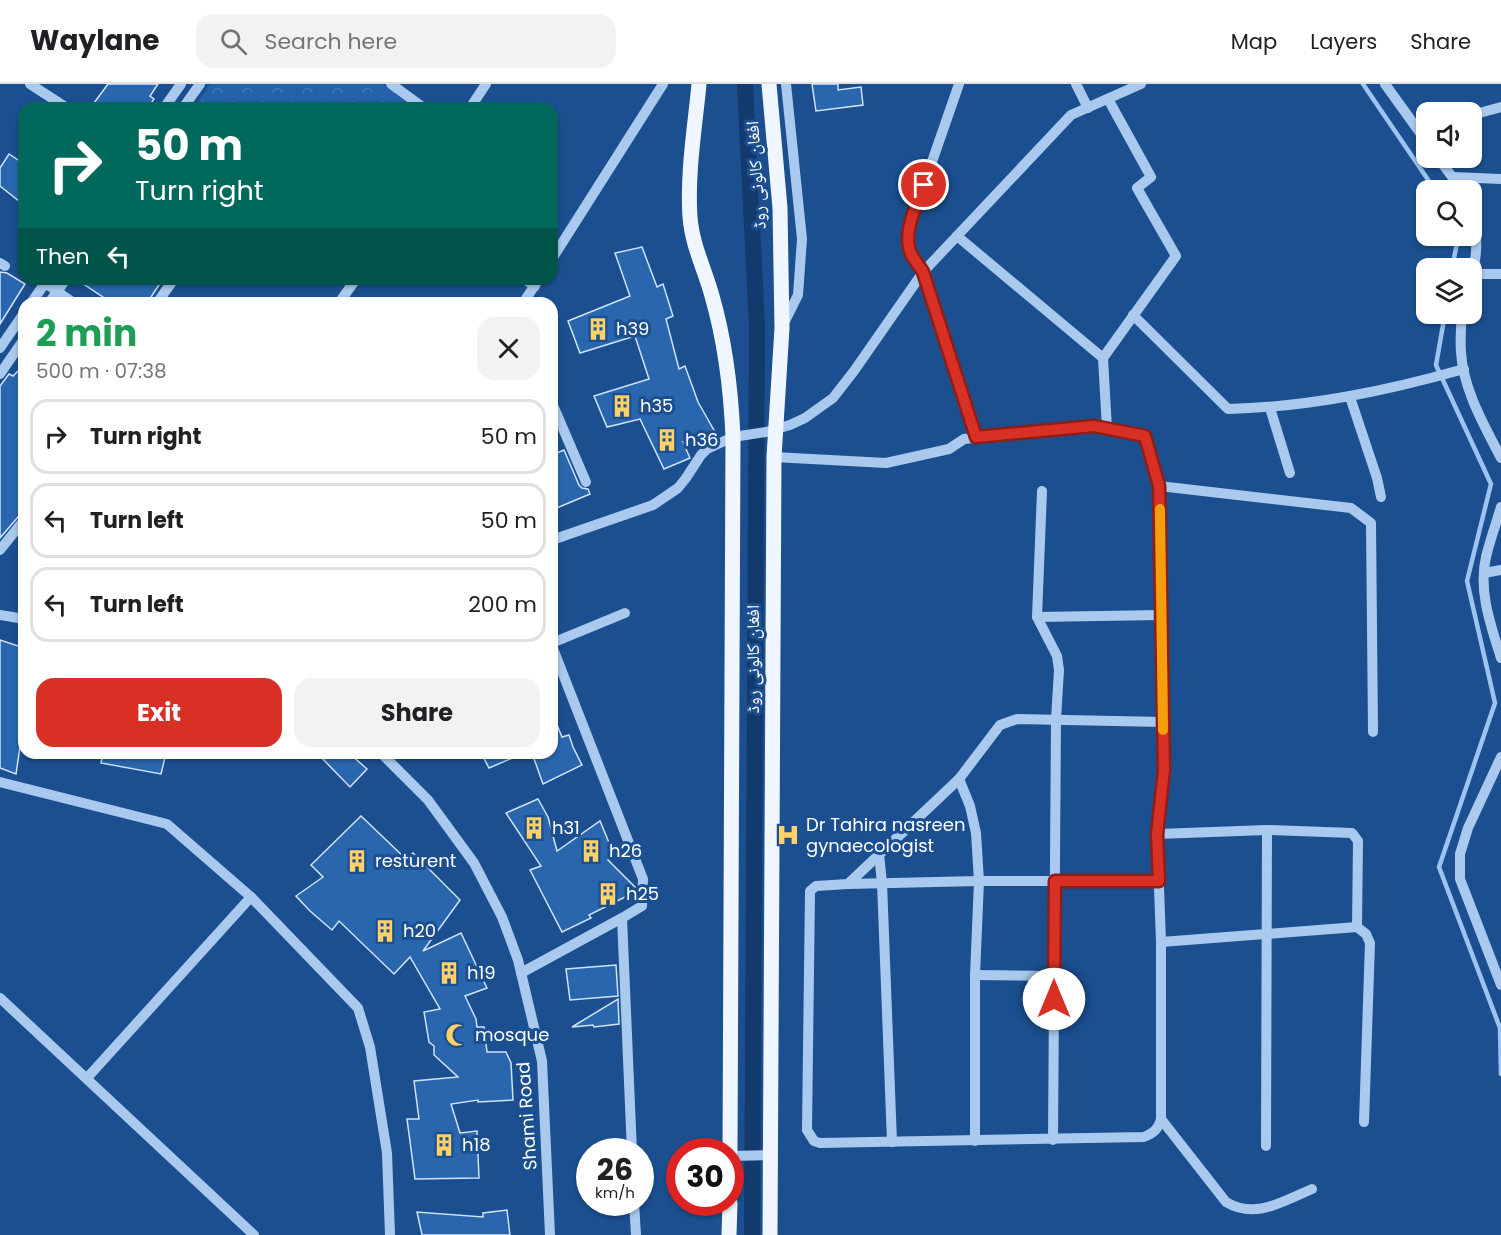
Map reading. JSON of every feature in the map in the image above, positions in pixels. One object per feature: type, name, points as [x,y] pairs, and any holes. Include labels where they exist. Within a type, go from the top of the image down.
[{"type":"main road","points":[[699,84],[690,188],[690,218],[697,252],[712,295],[721,334],[739,435],[730,1138]]},
{"type":"main road","name":"افغان کالونی روڈ","points":[[769,84],[780,208],[782,328],[771,431],[774,457],[770,1235]]},
{"type":"main road","points":[[729,1235],[730,1216]]},
{"type":"street","points":[[30,84],[58,102]]},
{"type":"street","points":[[168,102],[181,84]]},
{"type":"street","points":[[187,102],[200,84]]},
{"type":"street","points":[[391,84],[416,102]]},
{"type":"street","points":[[474,102],[486,84]]},
{"type":"street","points":[[558,250],[663,84]]},
{"type":"street","points":[[782,328],[798,295],[802,239],[786,84]]},
{"type":"street","points":[[958,84],[910,225],[908,241],[910,252],[923,272],[976,437]]},
{"type":"street","points":[[1076,84],[1088,108]]},
{"type":"street","points":[[558,538],[660,502],[682,483],[700,455],[721,441],[739,435],[771,431],[805,418],[833,398],[923,272],[1071,115],[1141,84]]},
{"type":"street","points":[[1385,84],[1416,121]]},
{"type":"street","points":[[1107,429],[1103,358],[1176,256],[1137,188],[1151,177],[1108,99]]},
{"type":"street","points":[[1482,112],[1501,107]]},
{"type":"street","points":[[1446,168],[1455,180]]},
{"type":"street","points":[[1453,177],[1501,180]]},
{"type":"street","points":[[957,236],[1103,358]]},
{"type":"street","points":[[1482,275],[1501,274]]},
{"type":"street","points":[[50,285],[65,297]]},
{"type":"street","points":[[54,297],[62,285]]},
{"type":"street","points":[[1133,315],[1228,409],[1270,408],[1350,397],[1464,369]]},
{"type":"street","points":[[0,348],[18,322]]},
{"type":"street","points":[[1461,324],[1461,353],[1471,396],[1501,458]]},
{"type":"street","points":[[0,374],[18,348]]},
{"type":"street","points":[[1350,397],[1382,497]]},
{"type":"street","points":[[1270,408],[1290,473]]},
{"type":"street","points":[[558,417],[586,482]]},
{"type":"street","points":[[774,457],[886,463],[949,449],[964,439],[1094,426],[1145,436],[1159,486],[1164,770],[1157,834],[1159,881],[1161,942],[1161,1119],[1158,1127],[1152,1134],[1144,1137],[820,1143],[814,1141],[807,1130],[810,891],[816,886],[979,880],[1159,881]]},
{"type":"street","points":[[1159,486],[1351,508],[1371,523],[1373,732]]},
{"type":"street","points":[[1042,491],[1037,617],[1057,656],[1059,670],[1056,719],[1053,1140]]},
{"type":"street","points":[[1501,507],[1499,520],[1485,559],[1484,573],[1486,602],[1501,658]]},
{"type":"street","points":[[0,550],[18,528]]},
{"type":"street","points":[[1484,573],[1501,570]]},
{"type":"street","points":[[558,641],[625,613]]},
{"type":"street","points":[[0,615],[18,618]]},
{"type":"street","points":[[1037,617],[1161,615]]},
{"type":"street","points":[[521,973],[642,906],[643,879],[558,659]]},
{"type":"street","points":[[848,884],[959,779],[1000,725],[1017,719],[1163,722]]},
{"type":"street","points":[[1501,757],[1468,828],[1460,854],[1460,879],[1498,970],[1501,985]]},
{"type":"street","name":"Shami Road","points":[[387,759],[429,800],[474,863],[502,917],[521,973],[542,1061],[550,1235]]},
{"type":"street","points":[[959,779],[970,806],[976,833],[979,880],[975,975],[975,1141]]},
{"type":"street","points":[[0,782],[167,824],[251,897],[358,1008],[370,1047],[387,1153],[390,1235]]},
{"type":"street","points":[[1157,834],[1267,830],[1352,834],[1358,841],[1357,927]]},
{"type":"street","points":[[1266,1146],[1267,830]]},
{"type":"street","points":[[879,854],[892,1142]]},
{"type":"street","points":[[87,1078],[251,897]]},
{"type":"street","points":[[622,918],[631,1138]]},
{"type":"street","points":[[1161,942],[1357,927],[1366,933],[1371,943],[1364,1122]]},
{"type":"street","points":[[975,975],[1055,976]]},
{"type":"street","points":[[0,998],[254,1235]]},
{"type":"street","points":[[1161,1119],[1226,1202],[1238,1209],[1259,1210],[1312,1189]]},
{"type":"street","points":[[744,1154],[771,1155]]},
{"type":"street","points":[[635,1216],[636,1235]]},
{"type":"green space","points":[[210,84],[382,84],[407,102],[198,102]]},
{"type":"building","points":[[108,84],[158,84],[150,96],[154,99],[152,102],[95,102]]},
{"type":"building","points":[[812,84],[838,84],[838,90],[861,87],[863,105],[816,111]]},
{"type":"building","points":[[9,154],[18,160],[18,200],[0,186],[0,168]]},
{"type":"building","points":[[642,247],[657,287],[663,284],[673,316],[666,319],[679,369],[685,366],[698,402],[715,432],[683,442],[690,458],[664,469],[640,419],[607,427],[594,396],[649,379],[635,336],[580,353],[568,321],[630,296],[615,253]]},
{"type":"building","points":[[0,272],[7,273],[18,280],[18,285],[24,285],[0,324]]},
{"type":"building","points":[[85,285],[159,285],[151,297],[103,297]]},
{"type":"building","points":[[18,371],[18,517],[0,538],[0,386],[9,374],[13,376]]},
{"type":"building","points":[[564,450],[579,485],[588,489],[590,494],[558,507],[558,452]]},
{"type":"building","points":[[0,640],[18,646],[18,759],[16,774],[0,768]]},
{"type":"building","points":[[558,727],[562,737],[569,735],[582,765],[543,784],[534,759],[558,759]]},
{"type":"building","points":[[102,759],[165,759],[161,774],[101,763]]},
{"type":"building","points":[[323,759],[356,759],[367,769],[350,787]]},
{"type":"building","points":[[484,759],[510,759],[489,768]]},
{"type":"building","points":[[538,799],[548,817],[557,851],[600,821],[615,857],[608,860],[635,887],[635,892],[589,915],[591,918],[562,932],[530,870],[541,866],[506,813]]},
{"type":"building","points":[[361,816],[406,859],[413,853],[460,900],[423,951],[461,933],[487,988],[465,996],[476,1019],[477,1027],[484,1027],[487,1052],[506,1052],[511,1063],[513,1100],[478,1102],[478,1100],[451,1104],[460,1133],[477,1131],[479,1178],[415,1179],[407,1119],[419,1119],[414,1081],[458,1077],[434,1055],[434,1046],[429,1042],[424,1012],[440,1009],[410,957],[394,974],[339,921],[332,930],[296,896],[323,877],[311,865]]},
{"type":"building","points":[[616,965],[618,996],[570,1000],[566,969]]},
{"type":"building","points":[[618,999],[619,1024],[572,1027]]},
{"type":"building","points":[[507,1210],[510,1235],[422,1235],[417,1212],[483,1217],[483,1213]]},
{"type":"waterway","points":[[745,84],[757,326],[752,1235]]},
{"type":"waterway","points":[[1363,84],[1428,180]]},
{"type":"waterway","points":[[1454,258],[1456,246]]},
{"type":"waterway","points":[[1443,324],[1436,365],[1491,484],[1467,581],[1495,703],[1439,867],[1500,1028],[1501,1074]]},
{"type":"slow traffic","points":[[1160,509],[1163,730]]},
{"type":"place","name":"h39","points":[[598,329]]},
{"type":"place","name":"h35","points":[[622,406]]},
{"type":"place","name":"h36","points":[[667,440]]},
{"type":"place","name":"h31","points":[[534,828]]},
{"type":"place","name":"Dr Tahira nasreen gynaecologist","points":[[788,835]]},
{"type":"place","name":"h26","points":[[591,851]]},
{"type":"place","name":"resturent","points":[[357,861]]},
{"type":"place","name":"h25","points":[[608,894]]},
{"type":"place","name":"h20","points":[[385,931]]},
{"type":"place","name":"h19","points":[[449,973]]},
{"type":"place","name":"mosque","points":[[457,1035]]},
{"type":"place","name":"h18","points":[[444,1145]]},
{"type":"route","points":[[924,185],[910,225],[908,241],[910,252],[923,272],[976,437],[1094,426],[1145,436],[1159,486],[1164,770],[1157,834],[1159,881],[1055,881],[1054,999]]}]
